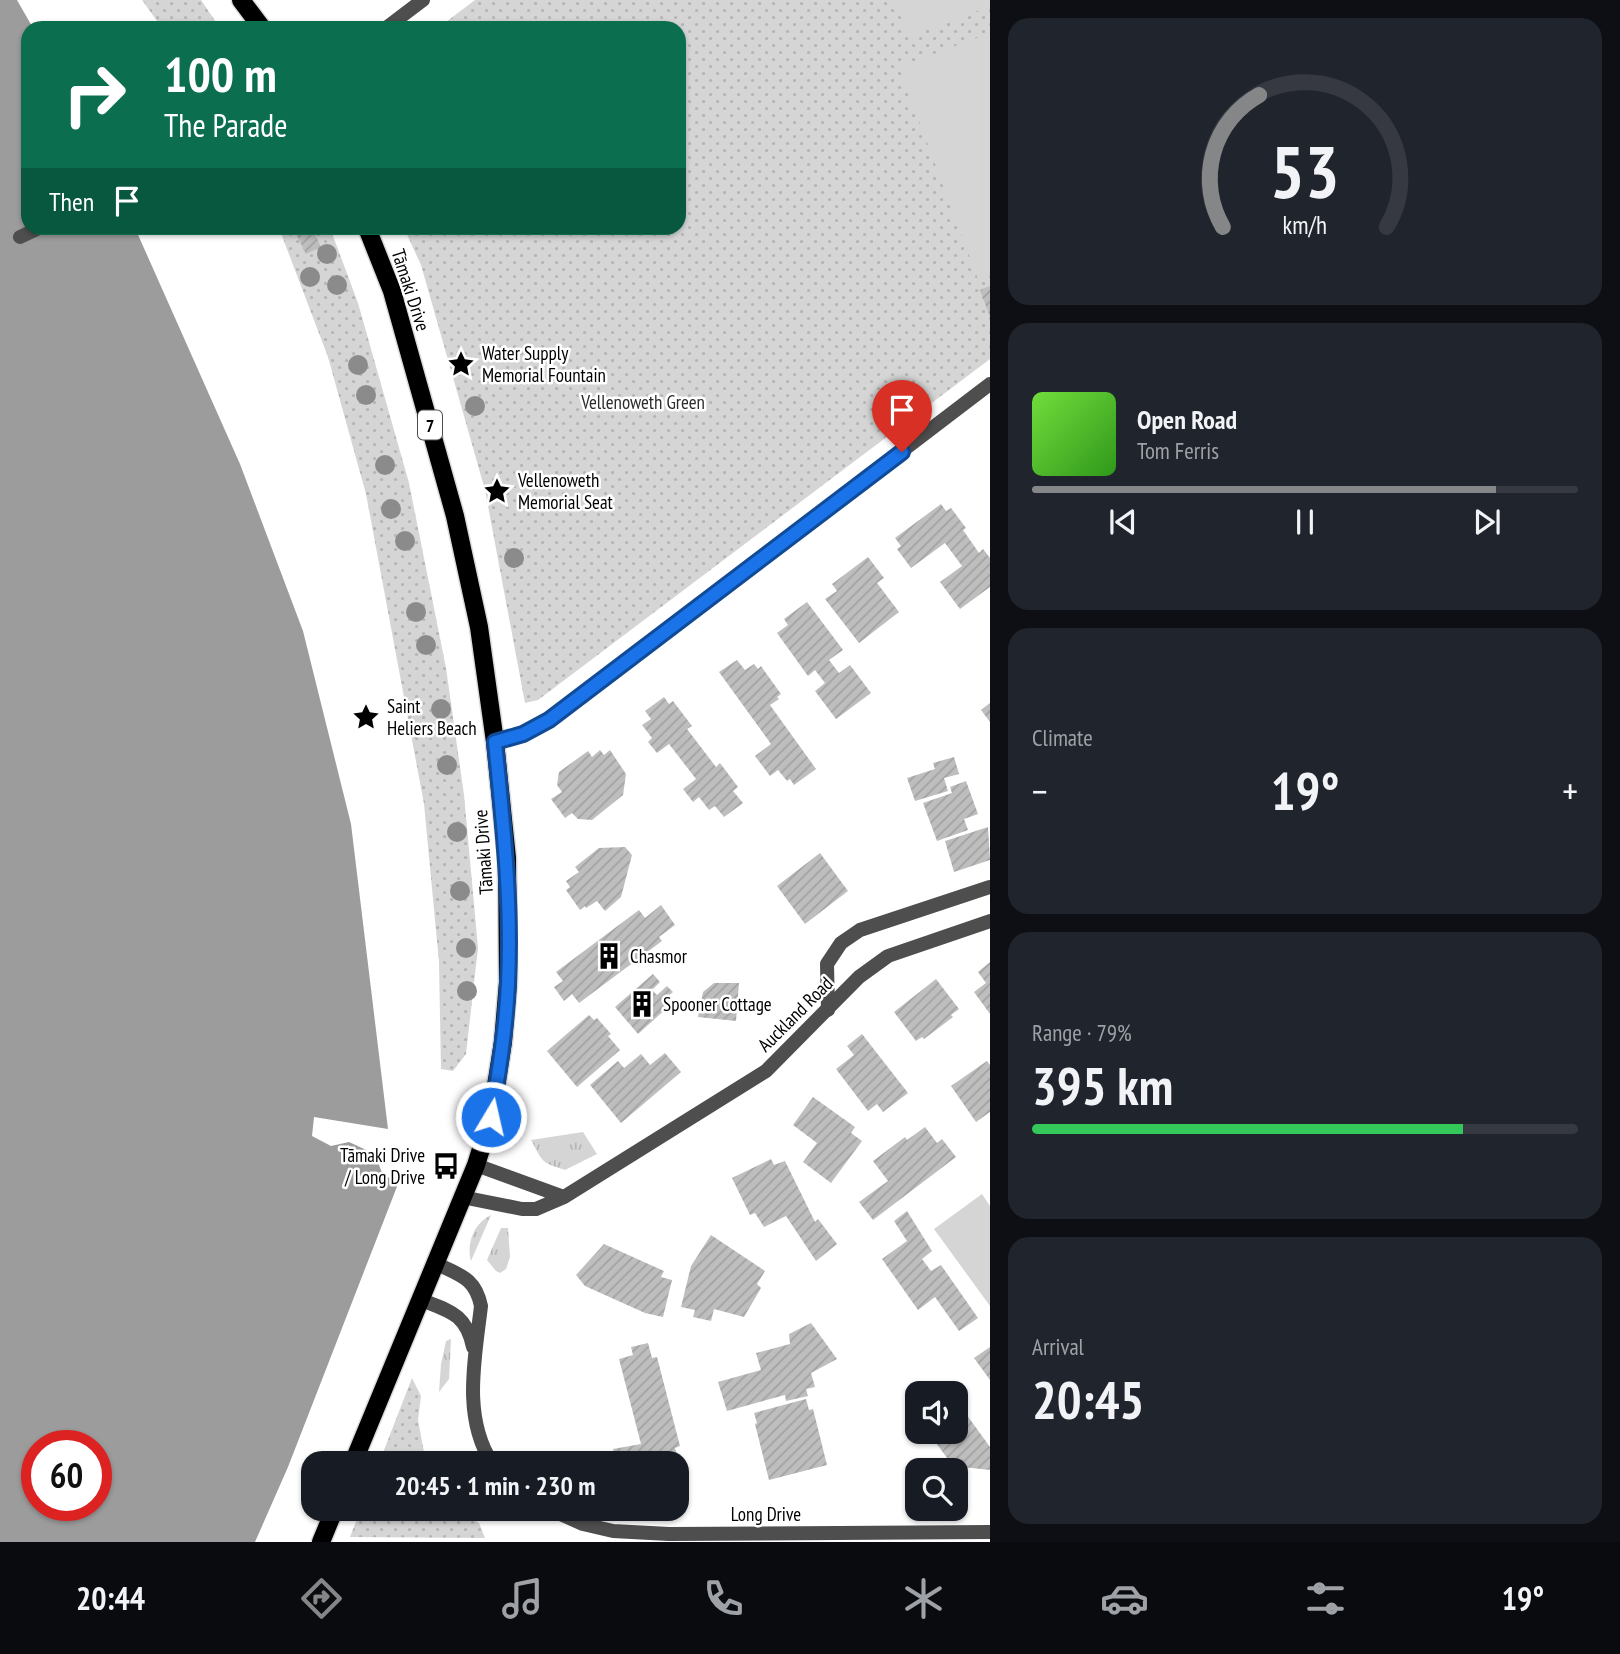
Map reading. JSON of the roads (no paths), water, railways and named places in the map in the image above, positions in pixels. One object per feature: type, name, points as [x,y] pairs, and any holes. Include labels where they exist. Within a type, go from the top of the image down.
[{"type":"main road","points":[[241,0],[257,21]]},
{"type":"main road","name":"Tāmaki Drive","points":[[358,1451],[476,1165],[491,1117],[503,1042],[508,982],[506,858],[480,627],[455,516],[392,291],[370,235]]},
{"type":"main road","points":[[321,1542],[330,1521]]},
{"type":"street","points":[[395,21],[423,0]]},
{"type":"street","points":[[20,237],[24,235]]},
{"type":"street","points":[[495,742],[523,734],[549,720],[990,384]]},
{"type":"street","points":[[828,1010],[827,964],[841,943],[860,930],[990,887]]},
{"type":"street","name":"Auckland Road","points":[[462,1197],[522,1209],[536,1209],[564,1197],[766,1071],[859,978],[888,956],[990,921]]},
{"type":"street","points":[[476,1165],[564,1197]]},
{"type":"street","points":[[435,1263],[470,1280],[478,1294],[481,1306],[472,1398],[480,1440],[486,1451]]},
{"type":"street","points":[[419,1299],[459,1316],[471,1336],[475,1356]]},
{"type":"street","name":"Long Drive","points":[[576,1521],[615,1537],[668,1534],[990,1532]]},
{"type":"place","name":"Water Supply Memorial Fountain","points":[[461,364]]},
{"type":"place","name":"Vellenoweth Memorial Seat","points":[[497,491]]},
{"type":"place","name":"Saint Heliers Beach","points":[[366,717]]},
{"type":"place","name":"Chasmor","points":[[609,956]]},
{"type":"place","name":"Spooner Cottage","points":[[642,1004]]},
{"type":"place","name":"Tāmaki Drive / Long Drive","points":[[446,1166]]},
{"type":"park label","name":"Vellenoweth Green","points":[[643,402]]}]
